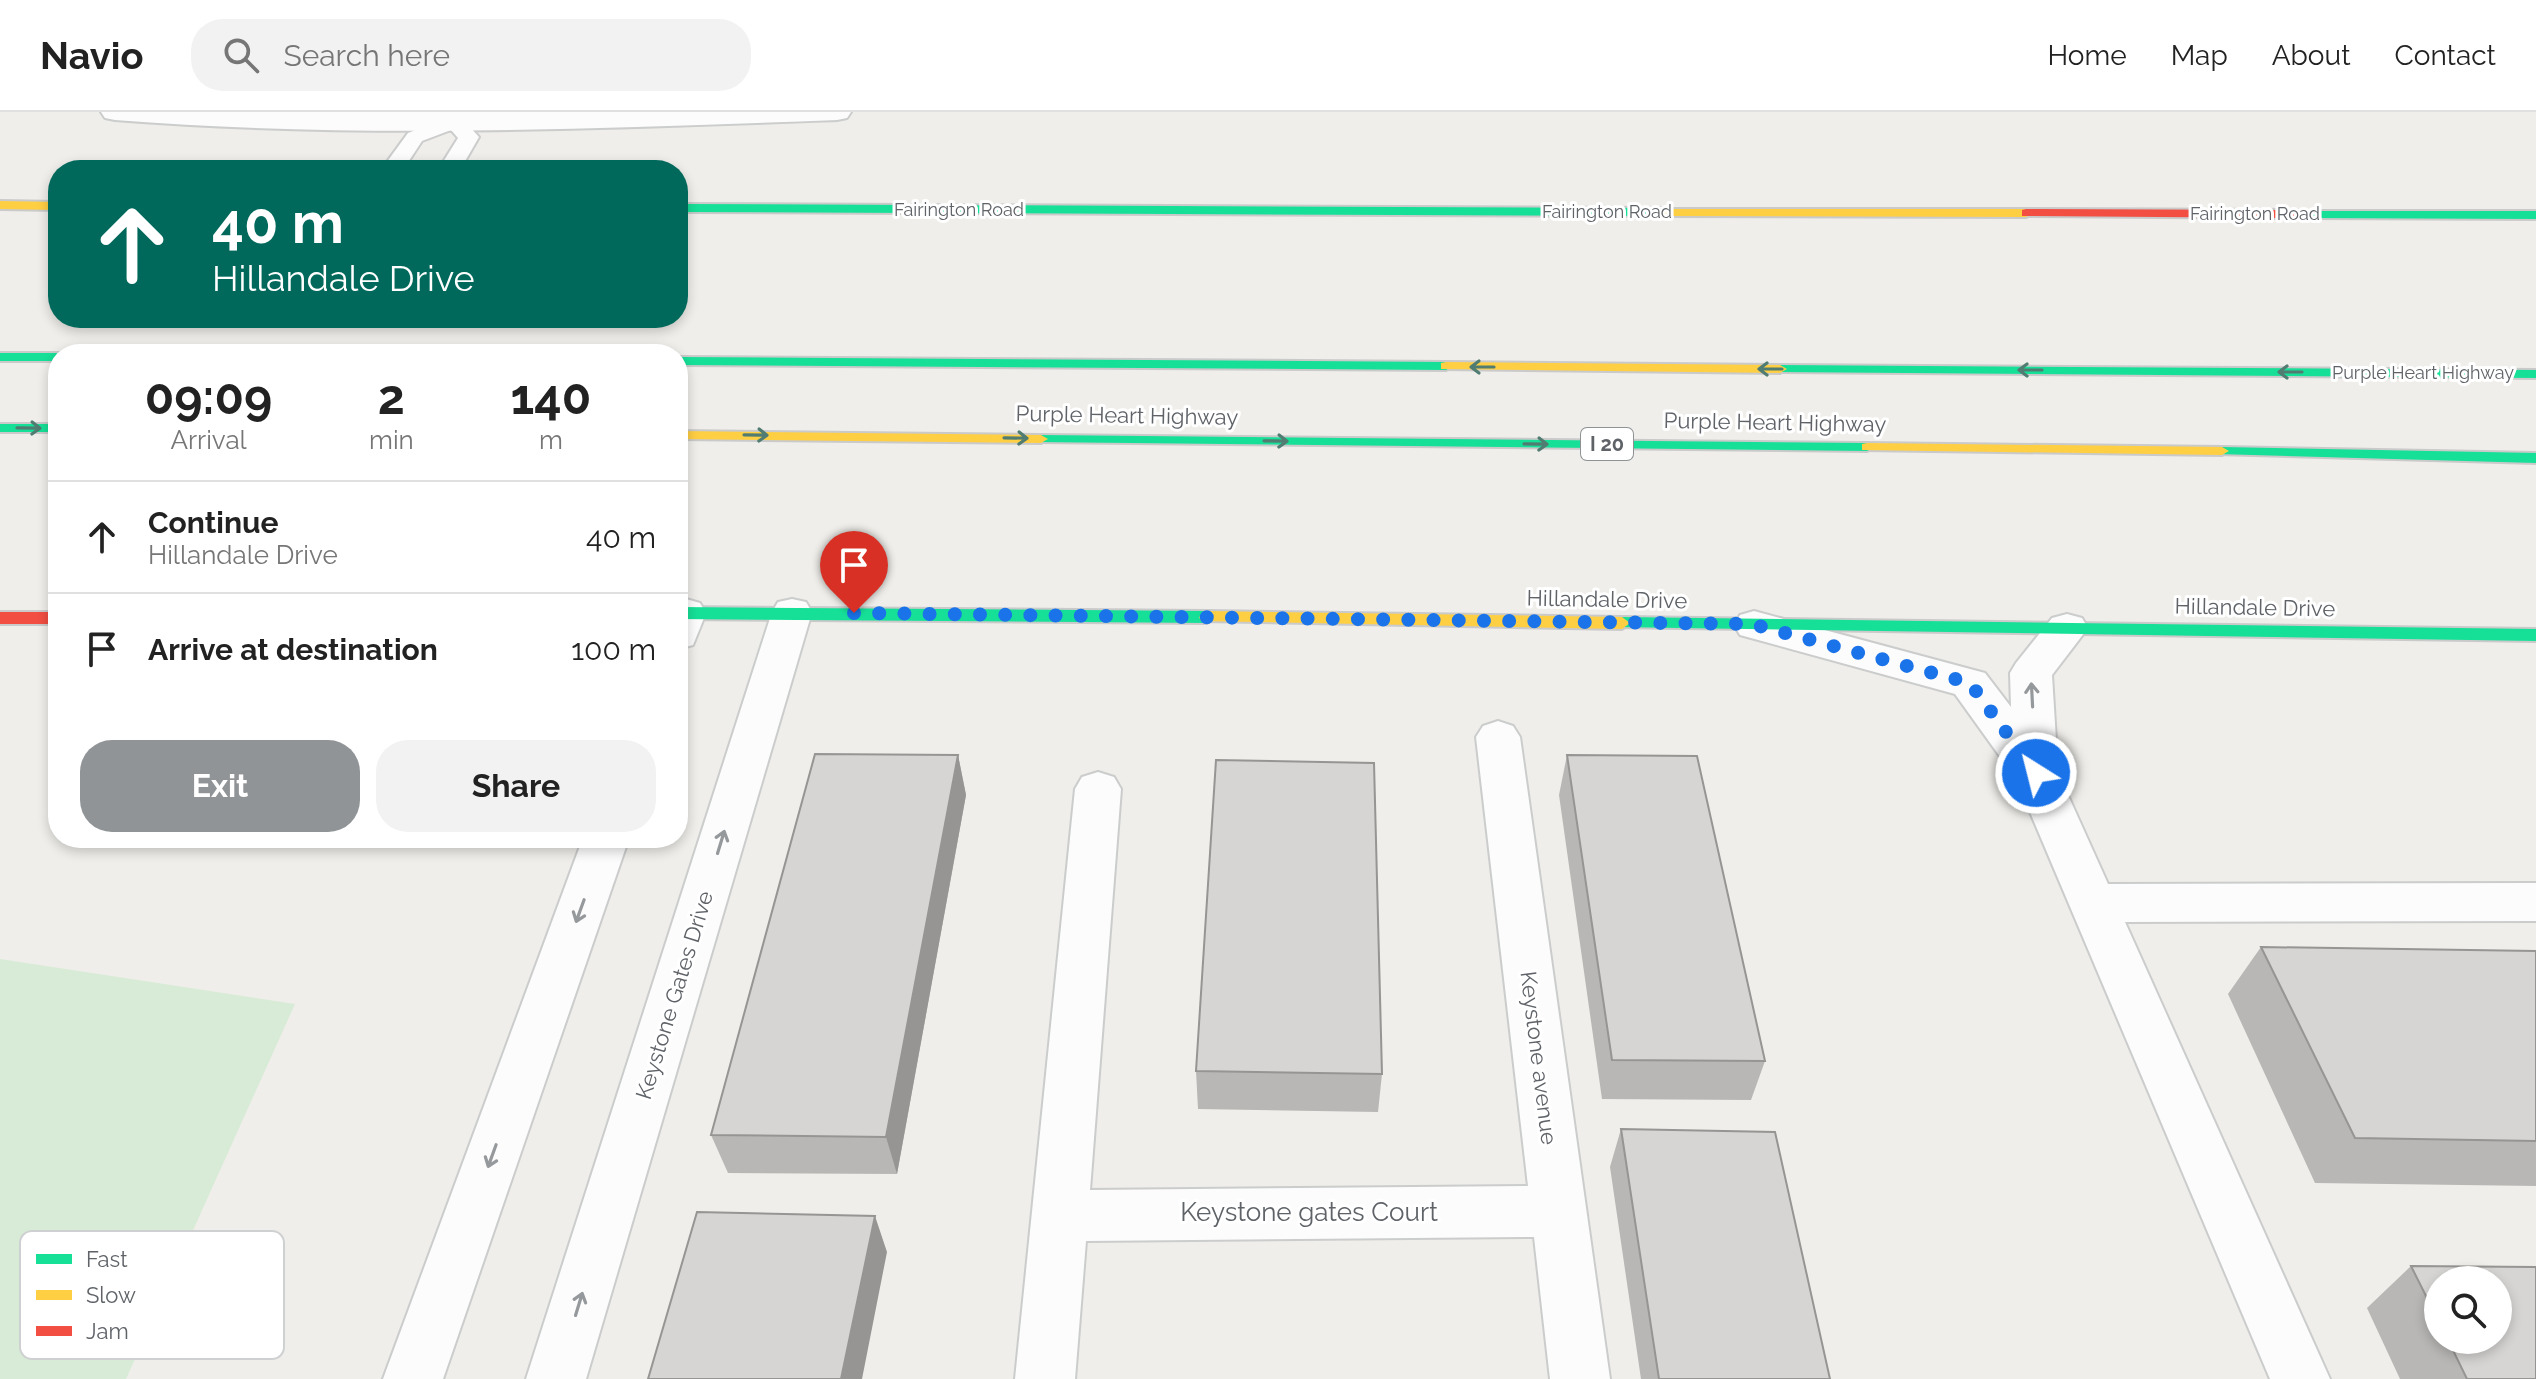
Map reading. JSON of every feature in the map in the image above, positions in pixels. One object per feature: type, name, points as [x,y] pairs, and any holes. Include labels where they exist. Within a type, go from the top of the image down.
[{"type":"main road","points":[[0,205],[48,206]]},
{"type":"main road","name":"Fairington Road","points":[[688,208],[2536,215]]},
{"type":"main road","points":[[0,357],[48,357]]},
{"type":"main road","name":"Purple Heart Highway","points":[[688,361],[2536,374]]},
{"type":"main road","points":[[0,428],[48,428]]},
{"type":"main road","name":"Purple Heart Highway","points":[[688,435],[2333,452],[2536,458]]},
{"type":"main road","name":"Hillandale Drive","points":[[688,620],[792,612],[2536,635]]},
{"type":"main road","points":[[0,618],[48,618]]},
{"type":"street","points":[[115,112],[205,119],[554,122],[837,112]]},
{"type":"street","name":"Keystone Gates Drive","points":[[556,1379],[792,612]]},
{"type":"street","points":[[1752,624],[1970,683],[2036,773],[2300,1379]]},
{"type":"street","points":[[2036,773],[2031,673],[2067,628]]},
{"type":"street","name":"Keystone avenue","points":[[1498,737],[1580,1379]]},
{"type":"street","points":[[1045,1379],[1098,789]]},
{"type":"street","points":[[413,1379],[602,848]]},
{"type":"street","points":[[2092,903],[2536,902]]},
{"type":"street","name":"Keystone gates Court","points":[[1060,1216],[1079,1213],[1559,1211]]},
{"type":"lane","points":[[399,160],[415,137],[454,121],[469,137],[455,160]]},
{"type":"green space","points":[[0,959],[295,1004],[193,1231],[20,1231],[20,1359],[135,1359],[126,1379],[0,1379]]},
{"type":"building","points":[[815,754],[958,755],[886,1137],[711,1135]]},
{"type":"building","points":[[1567,755],[1697,756],[1765,1061],[1612,1060]]},
{"type":"building","points":[[1216,760],[1374,763],[1382,1074],[1196,1071]]},
{"type":"building","points":[[2261,947],[2536,951],[2536,1141],[2355,1138]]},
{"type":"building","points":[[1621,1129],[1775,1132],[1830,1379],[1659,1379]]},
{"type":"building","points":[[697,1212],[875,1216],[841,1379],[648,1379]]},
{"type":"building","points":[[2411,1266],[2424,1266],[2424,1292]]},
{"type":"building","points":[[2512,1267],[2536,1267],[2536,1379],[2467,1379],[2455,1354],[2512,1354]]},
{"type":"traffic: fast","points":[[688,208],[1667,212]]},
{"type":"traffic: fast","points":[[2305,214],[2536,215]]},
{"type":"traffic: fast","points":[[0,357],[48,357]]},
{"type":"traffic: fast","points":[[688,361],[1446,366]]},
{"type":"traffic: fast","points":[[1780,369],[2536,374]]},
{"type":"traffic: fast","points":[[0,428],[48,428]]},
{"type":"traffic: fast","points":[[1041,439],[1867,447]]},
{"type":"traffic: fast","points":[[2222,451],[2536,458]]},
{"type":"traffic: fast","points":[[688,613],[1207,617]]},
{"type":"traffic: fast","points":[[1622,623],[2536,635]]},
{"type":"traffic: slow","points":[[0,205],[48,206]]},
{"type":"traffic: slow","points":[[1667,212],[2026,213]]},
{"type":"traffic: slow","points":[[1446,366],[1780,369]]},
{"type":"traffic: slow","points":[[688,435],[1041,439]]},
{"type":"traffic: slow","points":[[1867,447],[2222,451]]},
{"type":"traffic: slow","points":[[1207,617],[1622,623]]},
{"type":"traffic: jam","points":[[2026,213],[2305,214]]},
{"type":"traffic: jam","points":[[0,618],[48,618]]},
{"type":"route","points":[[854,613],[1752,624],[1970,683],[2036,773]]}]
